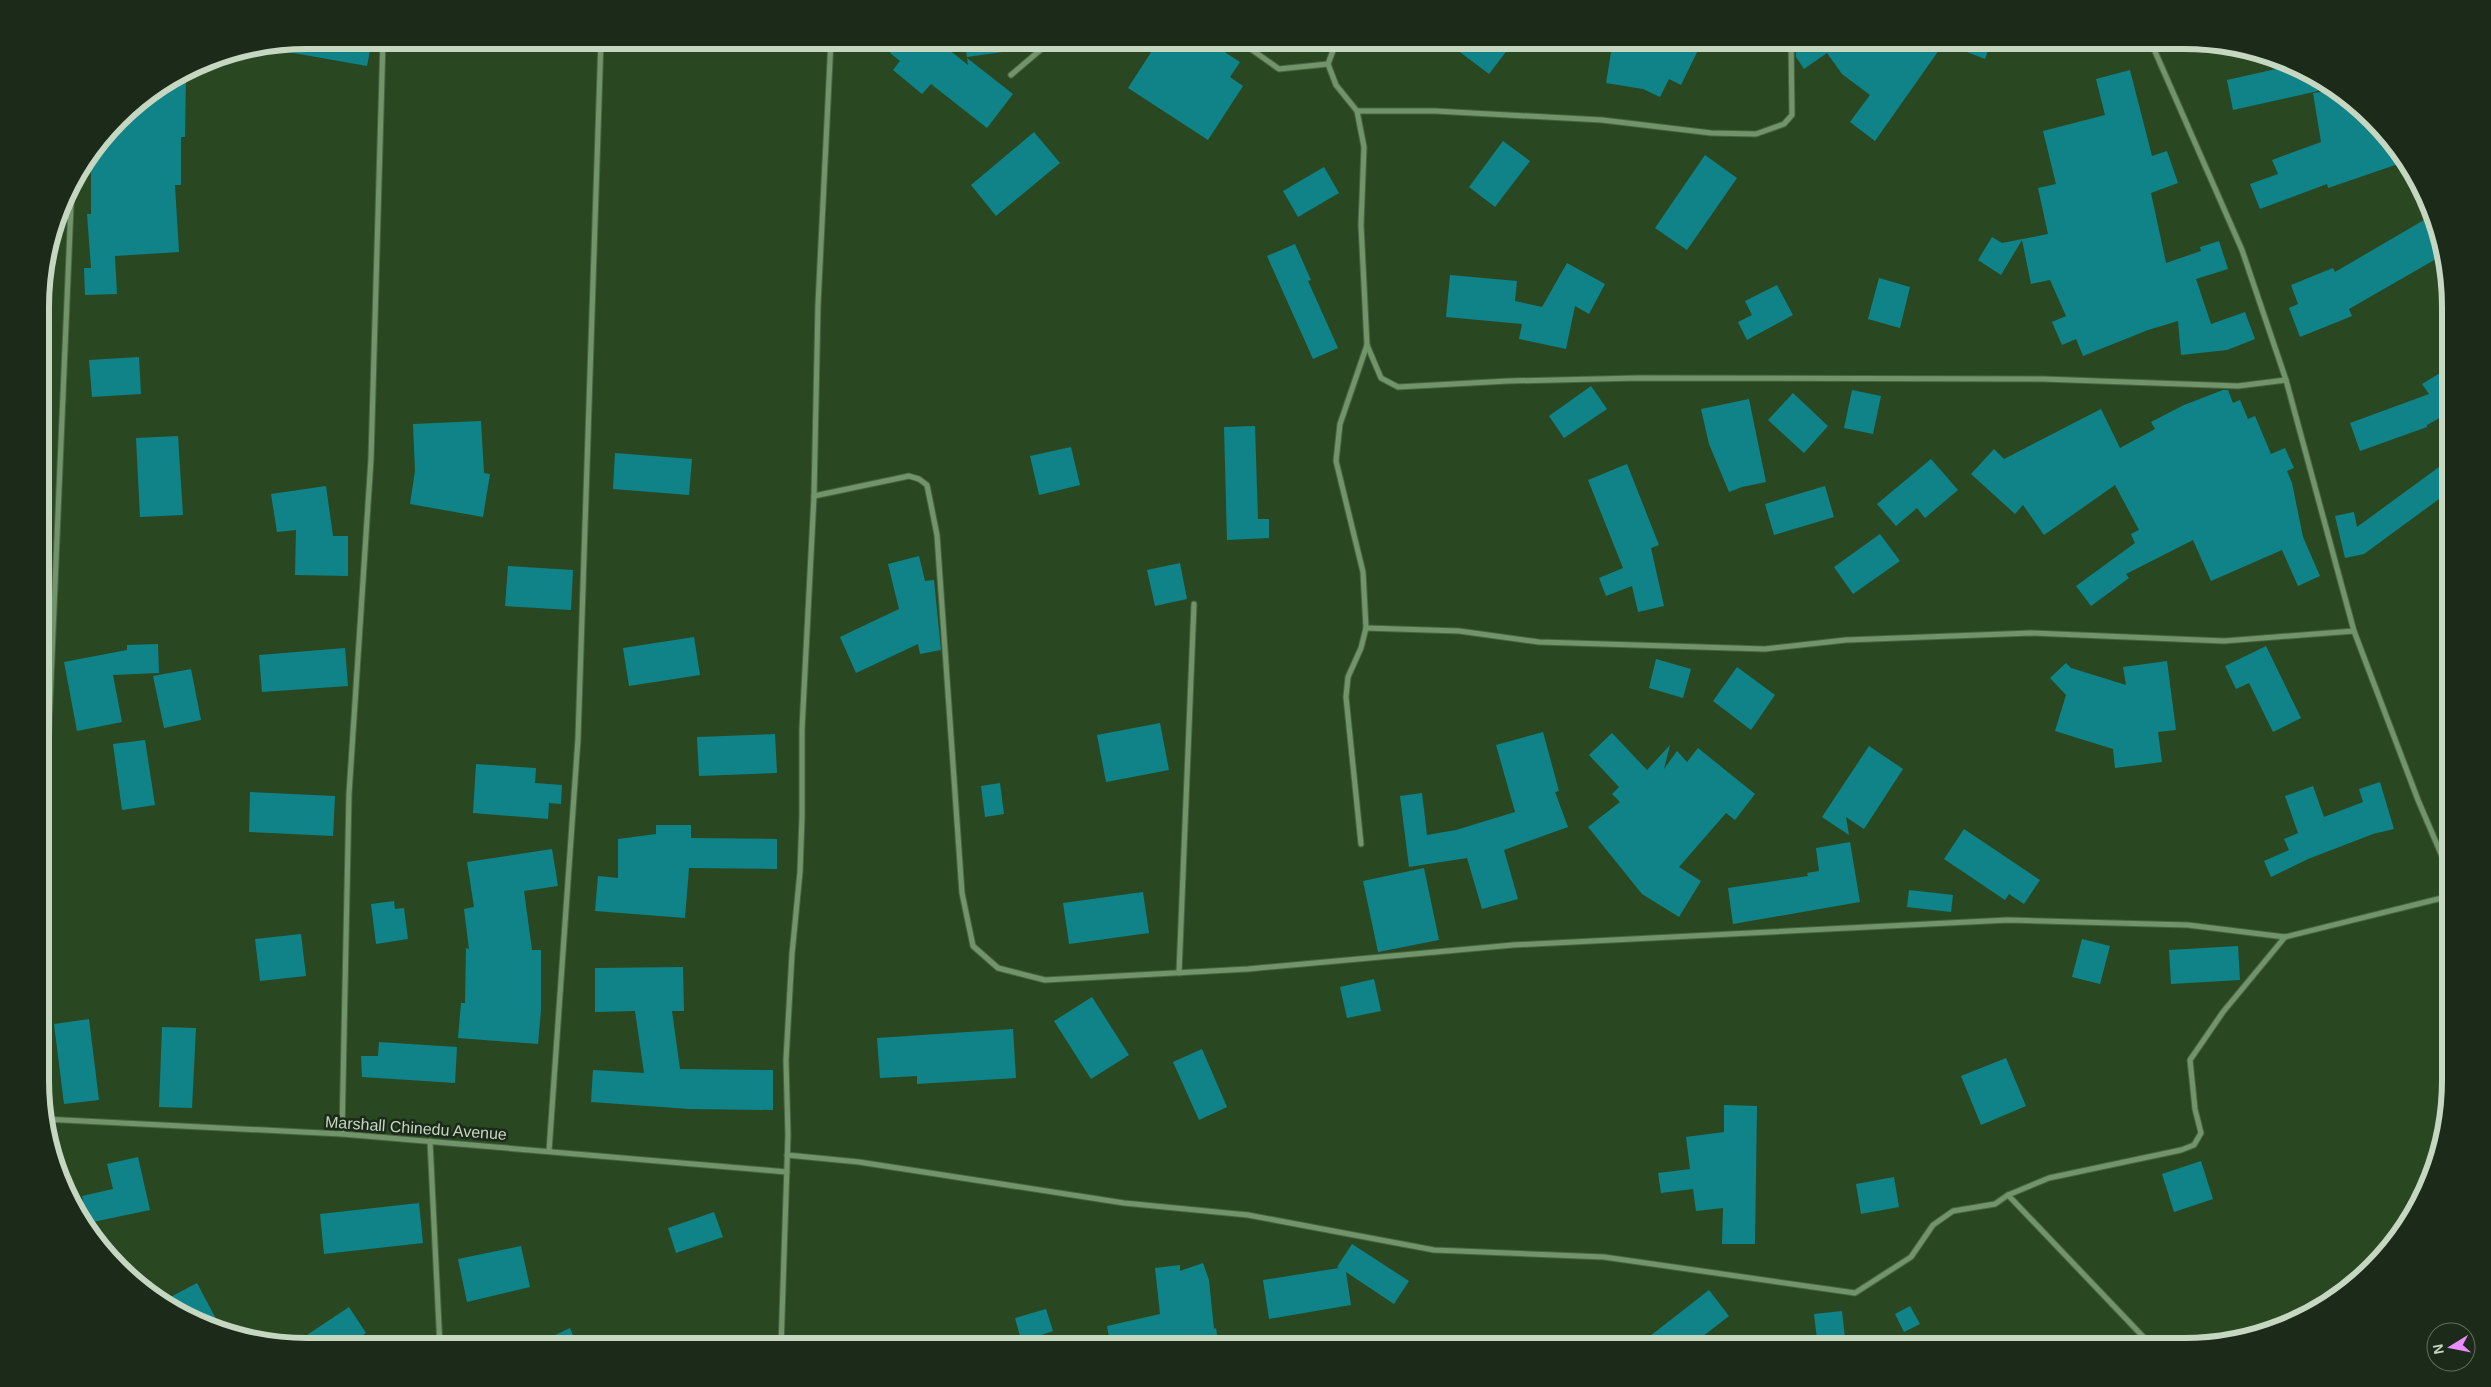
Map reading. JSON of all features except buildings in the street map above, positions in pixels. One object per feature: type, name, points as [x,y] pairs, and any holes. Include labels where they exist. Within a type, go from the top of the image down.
[{"type":"street","points":[[342,1134],[349,794],[371,458],[383,49]]},
{"type":"street","points":[[549,1151],[578,739],[600,49]]},
{"type":"street","points":[[780,1338],[787,1172],[786,1060],[792,954],[800,872],[802,729],[814,496],[818,306],[831,49]]},
{"type":"street","points":[[1011,75],[1041,49]]},
{"type":"street","points":[[1251,49],[1279,69],[1328,64]]},
{"type":"street","points":[[1334,49],[1328,64],[1336,85],[1357,111],[1364,147],[1361,225],[1367,345],[1381,378],[1398,387],[1508,381],[1638,378],[2043,379],[2238,386],[2286,380]]},
{"type":"street","points":[[1357,111],[1435,111],[1602,120],[1711,133],[1756,134],[1784,124],[1792,115],[1791,49]]},
{"type":"street","points":[[2154,49],[2242,250],[2286,380],[2354,631],[2418,800],[2442,856]]},
{"type":"street","points":[[49,727],[71,201]]},
{"type":"street","points":[[1361,844],[1346,698],[1348,678],[1362,648],[1366,628],[1363,572],[1336,461],[1340,424],[1367,345]]},
{"type":"street","points":[[814,496],[908,476],[919,479],[926,485],[938,535],[962,893],[974,946],[998,968],[1045,980],[1179,973],[1513,945],[2008,920],[2188,925],[2286,937],[2442,898]]},
{"type":"street","points":[[1179,973],[1194,604]]},
{"type":"street","points":[[1366,628],[1459,631],[1539,642],[1765,648],[1846,640],[2031,633],[2224,641],[2354,631]]},
{"type":"street","points":[[787,1155],[859,1162],[1124,1203],[1248,1215],[1434,1250],[1604,1257],[1855,1293],[1911,1257],[1934,1225],[1953,1211],[1995,1204],[2008,1195],[2049,1178],[2181,1150],[2194,1145],[2201,1133],[2195,1109],[2190,1060],[2223,1012],[2286,937]]},
{"type":"street","name":"Marshall Chinedu Avenue","points":[[52,1119],[342,1134],[787,1172]]},
{"type":"street","points":[[430,1141],[440,1338]]},
{"type":"street","points":[[2008,1195],[2144,1338]]}]
